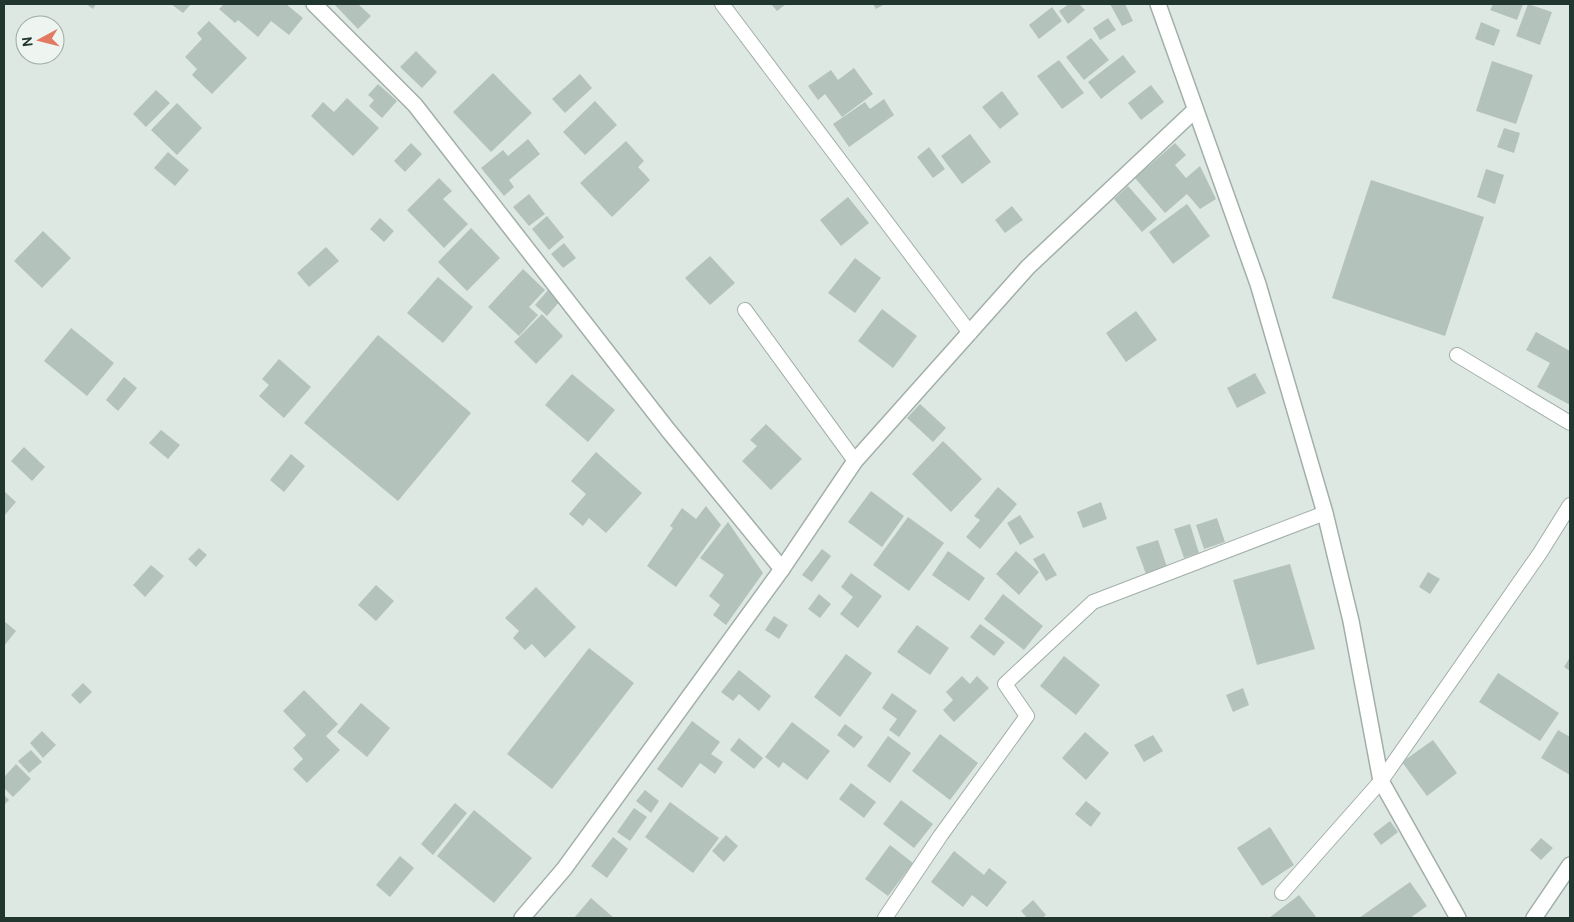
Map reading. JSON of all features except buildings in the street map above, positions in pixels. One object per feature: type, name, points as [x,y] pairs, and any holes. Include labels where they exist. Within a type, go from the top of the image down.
[{"type":"street","points":[[314,4],[415,105],[668,430],[782,569]]},
{"type":"street","points":[[1158,4],[1258,284],[1325,512],[1351,621],[1381,781],[1458,918]]},
{"type":"street","points":[[522,918],[564,869],[782,569],[855,461],[1028,267],[1195,110]]},
{"type":"street","points":[[1534,918],[1570,865]]},
{"type":"lane","points":[[722,4],[970,333]]},
{"type":"lane","points":[[745,310],[855,461]]},
{"type":"lane","points":[[1457,354],[1570,423]]},
{"type":"lane","points":[[1282,892],[1381,781],[1540,553],[1570,505]]},
{"type":"lane","points":[[885,918],[941,835],[1027,716],[1004,684],[1093,602],[1325,512]]}]
